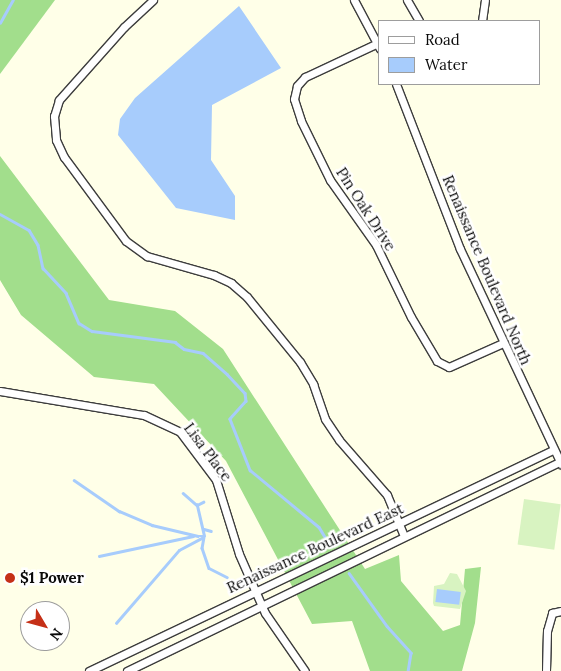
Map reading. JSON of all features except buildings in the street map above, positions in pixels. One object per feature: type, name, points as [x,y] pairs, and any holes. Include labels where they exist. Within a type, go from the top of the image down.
[{"type":"street","points":[[153,0],[124,27],[59,100],[54,116],[56,140],[64,157],[126,241],[147,256],[214,275],[231,283],[247,297],[300,362],[313,384],[325,419],[339,440],[387,495],[404,536]]},
{"type":"street","points":[[354,0],[378,42]]},
{"type":"street","points":[[407,0],[417,20]]},
{"type":"street","points":[[482,20],[485,0]]},
{"type":"street","name":"Pin Oak Drive","points":[[378,44],[305,77],[297,86],[294,99],[301,121],[330,180],[376,244],[410,317],[437,360],[448,367],[503,343]]},
{"type":"street","name":"Renaissance Boulevard North","points":[[396,85],[460,249],[553,450],[561,463]]},
{"type":"street","name":"Lisa Place","points":[[0,391],[144,415],[180,432],[216,480],[239,554],[261,604],[276,633],[306,671]]},
{"type":"street","name":"Renaissance Boulevard East","points":[[89,671],[104,668],[256,592],[553,450]]},
{"type":"street","name":"Renaissance Boulevard East","points":[[128,671],[261,604],[561,463]]},
{"type":"street","points":[[546,671],[547,631],[552,612],[561,611]]},
{"type":"green space","points":[[0,0],[55,0],[0,74]]},
{"type":"green space","points":[[0,156],[109,300],[175,311],[223,349],[365,569],[399,555],[401,581],[443,631],[460,625],[465,569],[481,567],[475,623],[462,671],[370,671],[352,621],[312,624],[226,461],[154,384],[94,377],[21,315],[0,280]]},
{"type":"green space","points":[[524,499],[561,504],[554,550],[518,545]]},
{"type":"green space","points":[[450,573],[457,574],[466,591],[460,609],[434,606],[433,603],[434,586],[444,584]]},
{"type":"water","points":[[239,6],[281,68],[212,105],[211,160],[235,196],[235,220],[176,208],[118,135],[120,119],[135,98]]},
{"type":"water","points":[[437,589],[461,592],[459,605],[435,602]]},
{"type":"waterway","points":[[0,23],[13,0]]},
{"type":"waterway","points":[[0,214],[29,230],[38,245],[43,268],[66,293],[79,323],[92,331],[175,342],[184,349],[203,353],[227,374],[245,393],[246,401],[230,419],[250,470],[319,527],[330,545]]},
{"type":"waterway","points":[[74,480],[119,511],[152,525],[198,536],[204,536],[197,505],[203,502]]},
{"type":"waterway","points":[[183,493],[197,505]]},
{"type":"waterway","points":[[204,529],[211,531]]},
{"type":"waterway","points":[[99,556],[193,536]]},
{"type":"waterway","points":[[116,623],[179,550],[203,537]]},
{"type":"waterway","points":[[204,537],[202,548],[209,568],[227,577]]},
{"type":"waterway","points":[[349,573],[387,626],[411,653],[408,671]]},
{"type":"place","name":"$1 Power","points":[[10,578]]}]
